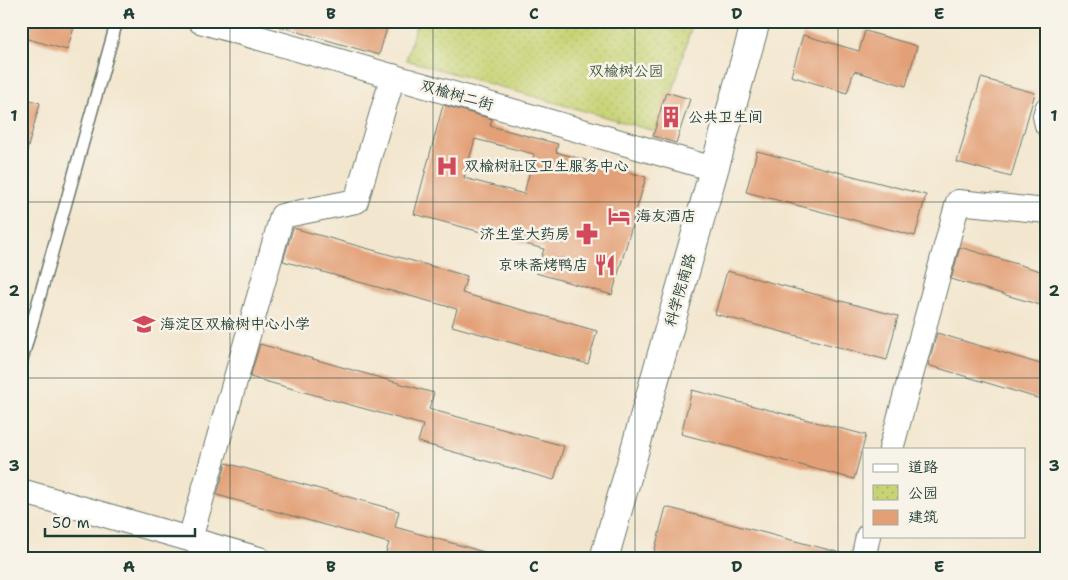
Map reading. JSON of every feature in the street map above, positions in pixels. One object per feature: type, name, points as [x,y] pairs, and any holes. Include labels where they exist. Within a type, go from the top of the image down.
[{"type":"street","name":"双榆树二街","points":[[200,21],[714,169]]},
{"type":"street","name":"科学院南路","points":[[604,559],[756,21]]},
{"type":"street","points":[[190,539],[282,216],[356,201],[393,76]]},
{"type":"street","points":[[1047,109],[1045,116],[1047,125]]},
{"type":"street","points":[[891,448],[958,202],[1047,211]]},
{"type":"street","points":[[21,491],[259,559]]},
{"type":"street","points":[[862,559],[867,538]]},
{"type":"lane","points":[[21,363],[116,21]]},
{"type":"green space","name":"双榆树公园","points":[[417,21],[693,21],[661,133],[406,60]]},
{"type":"building","points":[[21,21],[76,21],[67,50],[21,37]]},
{"type":"building","points":[[279,21],[389,21],[379,55],[278,26]]},
{"type":"building","points":[[865,31],[917,46],[906,86],[854,71],[847,93],[791,76],[803,35],[859,51]]},
{"type":"building","points":[[981,78],[1035,93],[1011,177],[957,162]]},
{"type":"building","name":"公共卫生间","points":[[666,92],[690,99],[676,143],[653,136]]},
{"type":"building","points":[[21,97],[40,103],[26,154],[21,153]]},
{"type":"building","points":[[443,105],[492,119],[490,126],[558,144],[556,152],[646,177],[612,295],[536,273],[544,249],[414,214]],"holes":[[[475,139],[534,154],[524,194],[464,178]]]},
{"type":"building","points":[[757,151],[926,195],[915,236],[746,192]]},
{"type":"building","points":[[293,228],[467,276],[462,293],[597,331],[588,364],[452,326],[457,309],[283,261]]},
{"type":"building","points":[[960,247],[1047,273],[1047,307],[951,279]]},
{"type":"building","points":[[727,271],[898,316],[887,360],[715,314]]},
{"type":"building","points":[[937,333],[1047,366],[1047,401],[928,365]]},
{"type":"building","points":[[260,344],[434,393],[429,409],[564,446],[554,480],[418,442],[423,425],[250,377]]},
{"type":"building","points":[[692,390],[866,435],[854,479],[681,434]]},
{"type":"building","points":[[226,463],[399,511],[395,527],[491,554],[490,559],[384,559],[389,543],[217,495]]},
{"type":"building","points":[[666,507],[841,553],[840,559],[674,559],[654,553]]},
{"type":"place","name":"公共卫生间","points":[[671,117]]},
{"type":"place","name":"双榆树社区卫生服务中心","points":[[447,166]]},
{"type":"place","name":"海友酒店","points":[[619,216]]},
{"type":"place","name":"济生堂大药房","points":[[587,234]]},
{"type":"place","name":"京味斋烤鸭店","points":[[605,265]]},
{"type":"place","name":"海淀区双榆树中心小学","points":[[144,324]]}]
